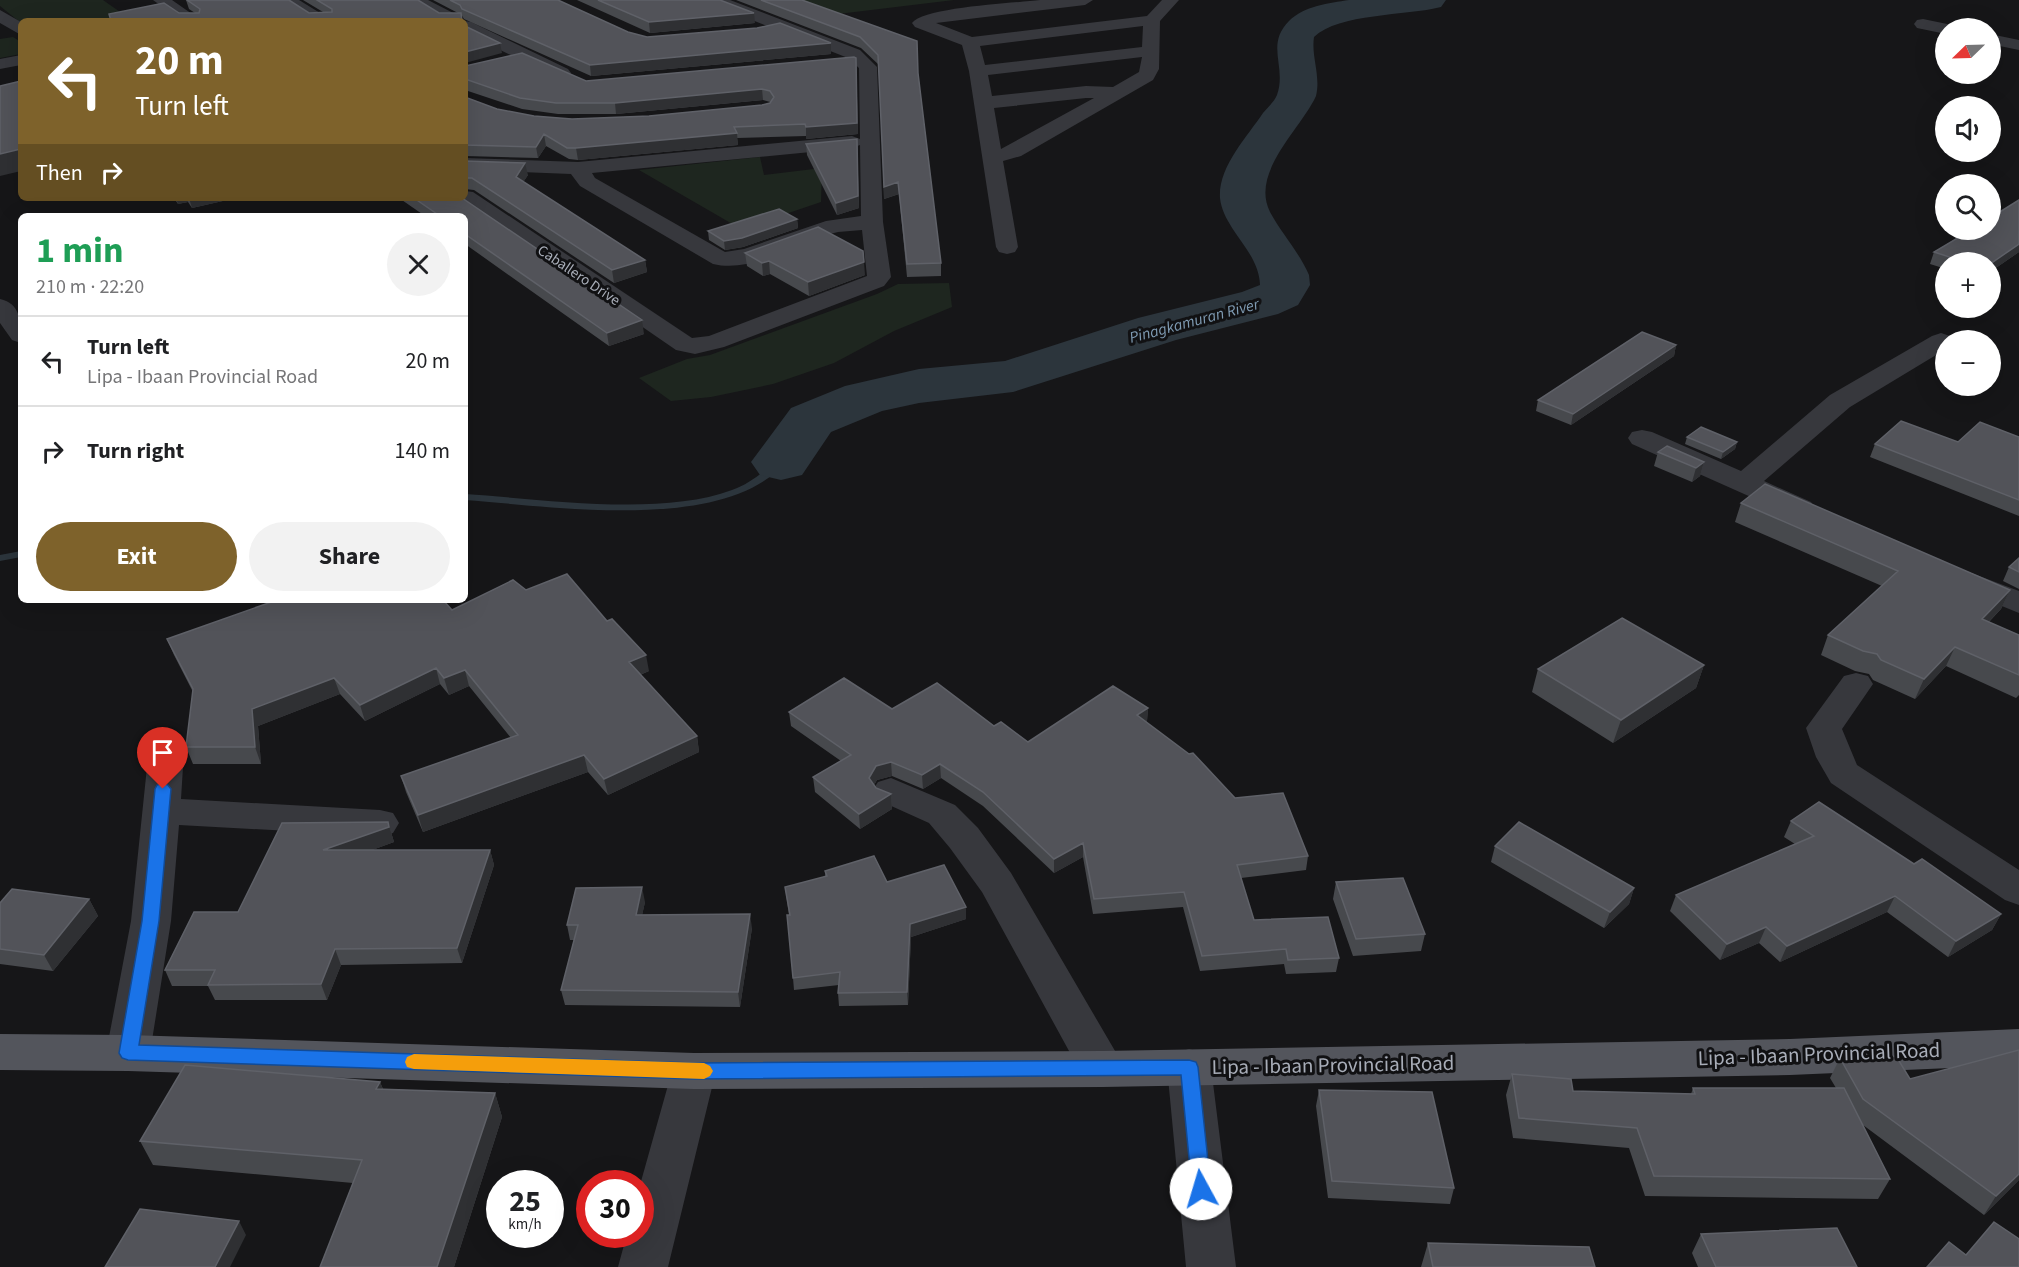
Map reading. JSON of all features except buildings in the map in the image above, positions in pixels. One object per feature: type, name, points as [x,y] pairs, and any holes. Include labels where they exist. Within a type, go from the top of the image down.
[{"type":"main road","name":"Lipa - Ibaan Provincial Road","points":[[0,1052],[128,1053],[694,1071],[1102,1069],[1779,1058],[2019,1047]]},
{"type":"street","points":[[161,0],[189,18]]},
{"type":"street","points":[[287,0],[320,18]]},
{"type":"street","points":[[416,0],[449,18]]},
{"type":"street","points":[[1085,0],[939,16],[921,23],[970,42],[1152,20],[1171,0]]},
{"type":"street","points":[[578,168],[587,182],[721,259],[747,256],[834,226],[872,222],[872,141],[868,67],[860,58],[711,2]]},
{"type":"street","points":[[0,16],[18,28]]},
{"type":"street","points":[[992,157],[1021,148],[1150,73],[1152,20]]},
{"type":"street","points":[[1923,24],[1935,27]]},
{"type":"street","points":[[747,32],[780,27]]},
{"type":"street","points":[[469,31],[577,81]]},
{"type":"street","points":[[2001,41],[2019,45]]},
{"type":"street","points":[[970,42],[978,71],[1007,248]]},
{"type":"street","points":[[978,71],[1151,51]]},
{"type":"street","points":[[495,63],[525,55]]},
{"type":"street","points":[[830,63],[860,58]]},
{"type":"street","points":[[0,64],[18,61]]},
{"type":"street","points":[[983,103],[1086,92],[1115,93]]},
{"type":"street","points":[[468,164],[578,168],[758,144],[872,141]]},
{"type":"street","name":"Caballero Drive","points":[[468,199],[678,342],[695,346],[715,342],[876,281],[879,277],[872,222]]},
{"type":"street","points":[[0,306],[18,331]]},
{"type":"street","points":[[1745,483],[1840,401],[1935,345]]},
{"type":"street","points":[[1642,438],[1820,516]]},
{"type":"street","points":[[1937,568],[2019,603]]},
{"type":"street","points":[[1856,684],[1824,728],[1833,757],[1844,774],[2019,890]]},
{"type":"street","points":[[128,1053],[151,921],[165,766]]},
{"type":"street","points":[[891,791],[942,814],[964,838],[997,883],[1102,1069]]},
{"type":"street","points":[[161,811],[380,823]]},
{"type":"street","points":[[1189,1067],[1211,1267]]},
{"type":"street","points":[[644,1267],[694,1071]]},
{"type":"shaded area","points":[[0,0],[103,0],[129,18],[18,18],[18,21],[0,6]]},
{"type":"shaded area","points":[[779,0],[954,0],[838,14],[918,43],[906,43]]},
{"type":"shaded area","points":[[13,37],[18,40],[18,55],[0,58],[0,39]]},
{"type":"shaded area","points":[[760,157],[764,175],[822,168],[821,202],[741,229],[639,170]]},
{"type":"shaded area","points":[[949,283],[952,307],[894,331],[834,363],[773,384],[711,397],[671,401],[639,378],[687,359],[710,355],[877,294],[898,284]]},
{"type":"waterway","name":"Pinagkamuran River","points":[[781,462],[811,420],[865,398],[919,386],[1013,376],[1157,329],[1260,303],[1280,294],[1285,285],[1285,275],[1246,209],[1243,189],[1254,158],[1296,96],[1299,85],[1294,46],[1296,37],[1302,28],[1323,16],[1429,0]]},
{"type":"waterway","points":[[468,497],[619,507],[662,506],[701,501],[736,492],[764,478],[781,462]]},
{"type":"waterway","points":[[0,558],[18,555]]},
{"type":"slow traffic","points":[[414,1062],[704,1071]]},
{"type":"route","points":[[163,789],[151,921],[128,1053],[694,1071],[1189,1067],[1201,1189]]}]
